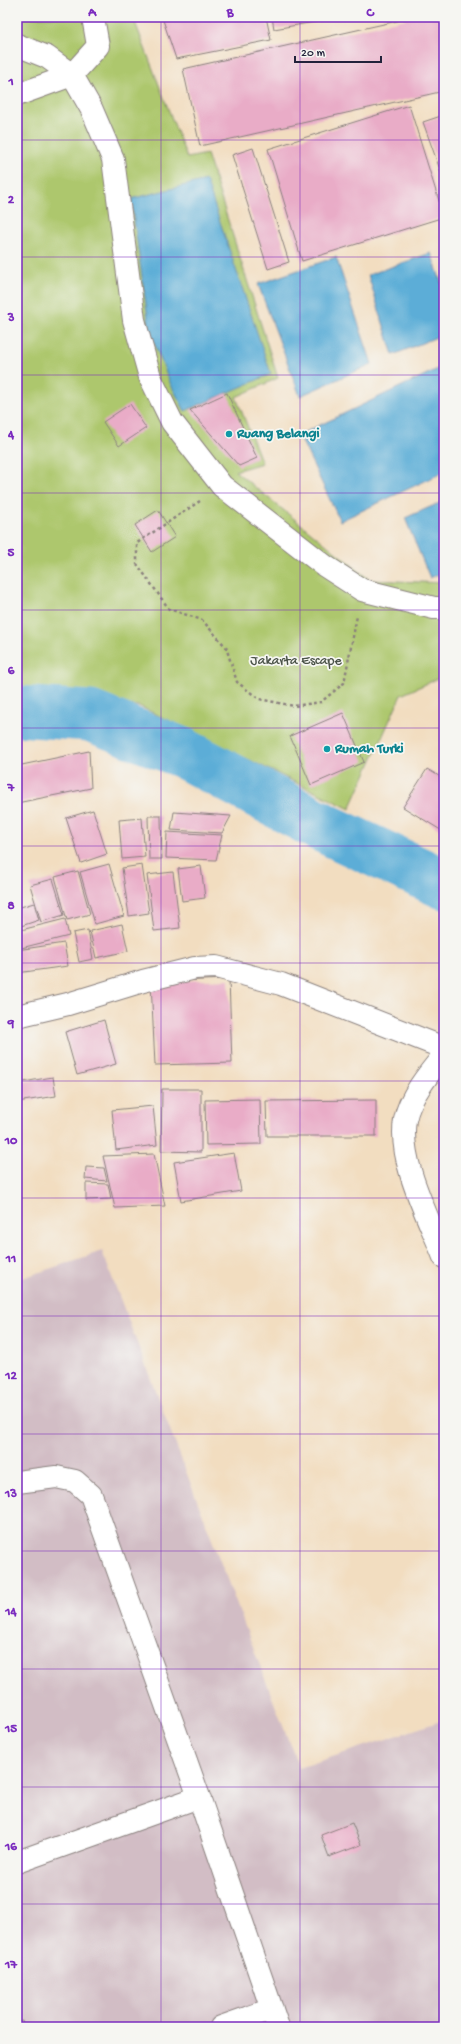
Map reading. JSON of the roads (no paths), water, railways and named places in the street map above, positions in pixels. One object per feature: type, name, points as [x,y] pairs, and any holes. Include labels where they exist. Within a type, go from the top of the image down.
[{"type":"street","points":[[17,95],[72,74],[98,46],[93,17]]},
{"type":"street","points":[[17,45],[48,57],[72,74],[92,110],[112,159],[134,320],[150,377],[172,422],[222,486],[325,566],[362,590],[434,608],[444,608]]},
{"type":"street","points":[[17,1016],[68,1004],[143,981],[195,968],[216,967],[281,984],[444,1048]]},
{"type":"street","points":[[444,1055],[421,1084],[405,1119],[404,1147],[414,1182],[444,1257]]},
{"type":"street","points":[[17,1482],[56,1477],[75,1481],[91,1495],[199,1797],[275,2018],[221,2027]]},
{"type":"street","points":[[17,1862],[199,1797]]},
{"type":"water","points":[[206,180],[271,374],[185,411],[171,385],[150,333],[131,199]]},
{"type":"water","points":[[431,253],[444,290],[444,334],[393,355],[368,275]]},
{"type":"water","points":[[336,257],[372,364],[300,396],[258,284]]},
{"type":"water","points":[[444,366],[444,472],[340,521],[299,435]]},
{"type":"water","points":[[444,501],[444,572],[430,578],[405,518]]},
{"type":"waterway","points":[[17,711],[90,716],[183,753],[322,827],[444,884]]},
{"type":"place","name":"Ruang Belangi","points":[[229,434]]},
{"type":"place","name":"Rumah Turki","points":[[327,749]]},
{"type":"park label","name":"Jakarta Escape","points":[[296,661]]}]
